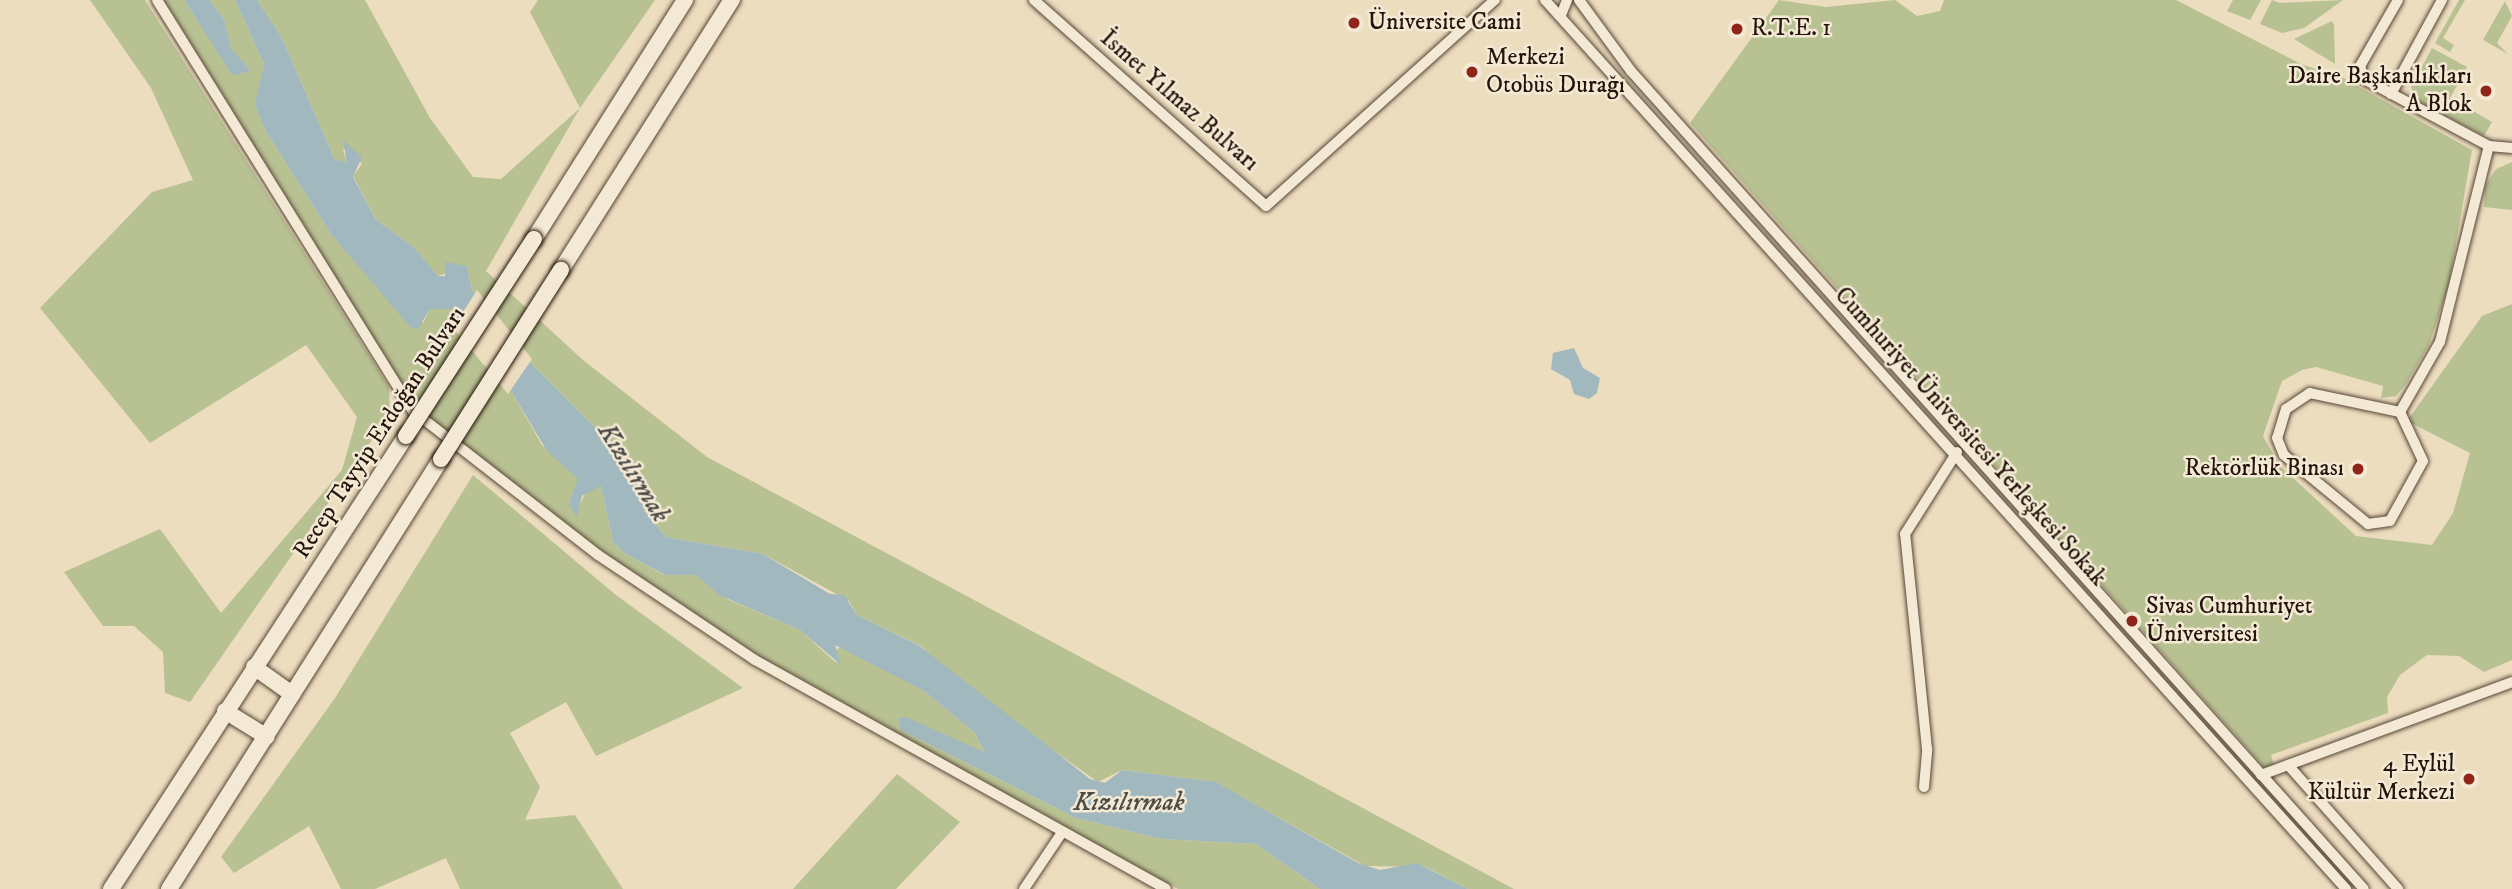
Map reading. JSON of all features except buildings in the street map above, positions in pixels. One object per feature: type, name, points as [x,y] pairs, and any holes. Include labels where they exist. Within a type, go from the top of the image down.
[{"type":"street","points":[[157,0],[413,411],[598,555],[755,660],[1061,834],[1166,889]]},
{"type":"street","name":"Recep Tayyip Erdoğan Bulvarı","points":[[111,889],[534,239],[685,0]]},
{"type":"street","points":[[169,889],[732,0]]},
{"type":"street","name":"İsmet Yılmaz Bulvarı","points":[[1034,0],[1266,206],[1495,0]]},
{"type":"street","name":"Cumhuriyet Üniversitesi Yerleşkesi Sokak","points":[[1545,0],[1957,452],[2346,889]]},
{"type":"street","points":[[1561,15],[1567,0]]},
{"type":"street","name":"Cumhuriyet Üniversitesi Yerleşkesi Sokak","points":[[1579,0],[1631,71],[2364,889]]},
{"type":"street","points":[[2398,0],[2360,66],[2364,79],[2489,146],[2512,148]]},
{"type":"street","points":[[2391,94],[2442,0]]},
{"type":"street","points":[[2400,412],[2440,342],[2489,146]]},
{"type":"street","points":[[2310,393],[2400,412],[2423,461],[2381,527],[2368,524],[2284,455],[2277,438],[2286,409],[2310,393]]},
{"type":"street","points":[[1924,787],[1927,749],[1905,534],[1957,452]]},
{"type":"street","points":[[254,667],[292,694]]},
{"type":"street","points":[[2261,775],[2512,682]]},
{"type":"street","points":[[225,711],[267,737]]},
{"type":"street","points":[[2288,765],[2398,889]]},
{"type":"street","points":[[1024,889],[1061,834]]},
{"type":"green space","points":[[90,0],[145,0],[389,387],[390,414],[190,702],[165,693],[163,652],[134,626],[103,626],[64,572],[160,529],[221,613],[342,470],[357,417],[306,345],[150,443],[40,308],[152,192],[193,180],[151,88]]},
{"type":"green space","points":[[164,0],[184,0],[223,60],[251,71],[231,49],[224,19],[209,0],[235,0],[264,64],[256,104],[265,130],[331,234],[423,323],[430,309],[453,309],[457,328],[511,391],[542,445],[579,479],[568,504],[580,504],[587,490],[601,486],[613,542],[624,553],[664,575],[696,575],[727,599],[800,630],[834,661],[840,663],[833,652],[842,646],[924,691],[975,733],[984,753],[920,725],[903,723],[901,730],[1076,818],[1162,839],[1256,844],[1320,889],[1178,889],[758,655],[601,550],[417,407]]},
{"type":"green space","points":[[257,0],[365,0],[430,118],[473,177],[501,179],[580,108],[486,271],[583,360],[707,457],[1514,889],[1468,889],[1426,867],[1365,866],[1215,782],[1122,770],[1098,782],[986,703],[921,646],[857,615],[849,601],[763,554],[666,537],[644,511],[647,480],[529,361],[472,290],[467,266],[438,276],[414,247],[376,220],[353,176],[362,164],[343,148],[346,162],[340,166],[335,160],[281,36]]},
{"type":"green space","points":[[538,0],[655,0],[580,108],[530,12]]},
{"type":"green space","points":[[1779,0],[1826,7],[1895,0],[1917,16],[1940,11],[1944,0],[2176,0],[2301,64],[2343,78],[2472,150],[2449,284],[2429,345],[2406,384],[2396,396],[2381,398],[2383,386],[2316,367],[2302,370],[2282,381],[2263,436],[2280,466],[2356,536],[2432,545],[2453,513],[2470,453],[2407,421],[2482,316],[2512,304],[2512,660],[2484,672],[2459,656],[2427,655],[2400,675],[2387,697],[2388,713],[2271,755],[2274,765],[2265,768],[1690,123]]},
{"type":"green space","points":[[2233,0],[2261,0],[2250,20],[2227,11]]},
{"type":"green space","points":[[2272,0],[2280,3],[2343,0],[2304,28],[2282,33],[2260,24]]},
{"type":"green space","points":[[2459,0],[2465,0],[2443,38],[2454,45],[2450,52],[2435,43]]},
{"type":"green space","points":[[2505,1],[2512,16],[2497,43],[2508,54],[2483,40]]},
{"type":"green space","points":[[2332,21],[2334,25],[2335,64],[2294,39]]},
{"type":"green space","points":[[2432,48],[2467,67],[2450,98],[2492,122],[2484,136],[2418,101],[2411,87]]},
{"type":"green space","points":[[2512,162],[2512,210],[2484,207],[2485,186],[2496,169]]},
{"type":"green space","points":[[473,475],[616,595],[743,688],[596,756],[566,702],[510,733],[540,787],[525,820],[575,815],[623,889],[460,889],[446,858],[375,889],[341,889],[309,826],[234,873],[221,857],[335,698]]},
{"type":"green space","points":[[897,774],[960,822],[896,889],[793,889]]},
{"type":"water","points":[[184,0],[209,0],[224,19],[231,48],[251,71],[232,75]]},
{"type":"water","name":"Kızılırmak","points":[[235,0],[257,0],[281,36],[335,160],[346,162],[344,141],[362,157],[353,177],[376,220],[414,247],[438,276],[445,276],[445,262],[467,266],[472,290],[529,361],[647,480],[644,511],[666,537],[763,554],[830,594],[844,595],[857,615],[920,646],[1090,779],[1105,783],[1122,770],[1216,782],[1358,863],[1380,870],[1417,863],[1468,889],[1320,889],[1256,844],[1162,839],[1076,818],[901,730],[898,718],[906,717],[984,752],[975,733],[924,691],[835,645],[841,665],[800,630],[719,595],[696,575],[665,575],[624,553],[613,542],[601,486],[582,496],[577,516],[568,504],[578,479],[547,451],[511,391],[452,323],[453,309],[430,309],[418,329],[410,327],[331,234],[265,130],[255,104],[264,64]]},
{"type":"water","points":[[1574,348],[1583,368],[1600,378],[1597,393],[1589,399],[1574,394],[1570,380],[1551,369],[1553,353]]},
{"type":"pier","points":[[477,290],[532,359],[508,394],[453,328]]},
{"type":"place","name":"Üniversite Cami","points":[[1354,23]]},
{"type":"place","name":"R.T.E. 1","points":[[1737,29]]},
{"type":"place","name":"Merkezi Otobüs Durağı","points":[[1472,72]]},
{"type":"place","name":"Daire Başkanlıkları A Blok","points":[[2486,91]]},
{"type":"place","name":"Rektörlük Binası","points":[[2358,469]]},
{"type":"place","name":"Sivas Cumhuriyet Üniversitesi","points":[[2132,621]]},
{"type":"place","name":"4 Eylül Kültür Merkezi","points":[[2469,779]]}]
